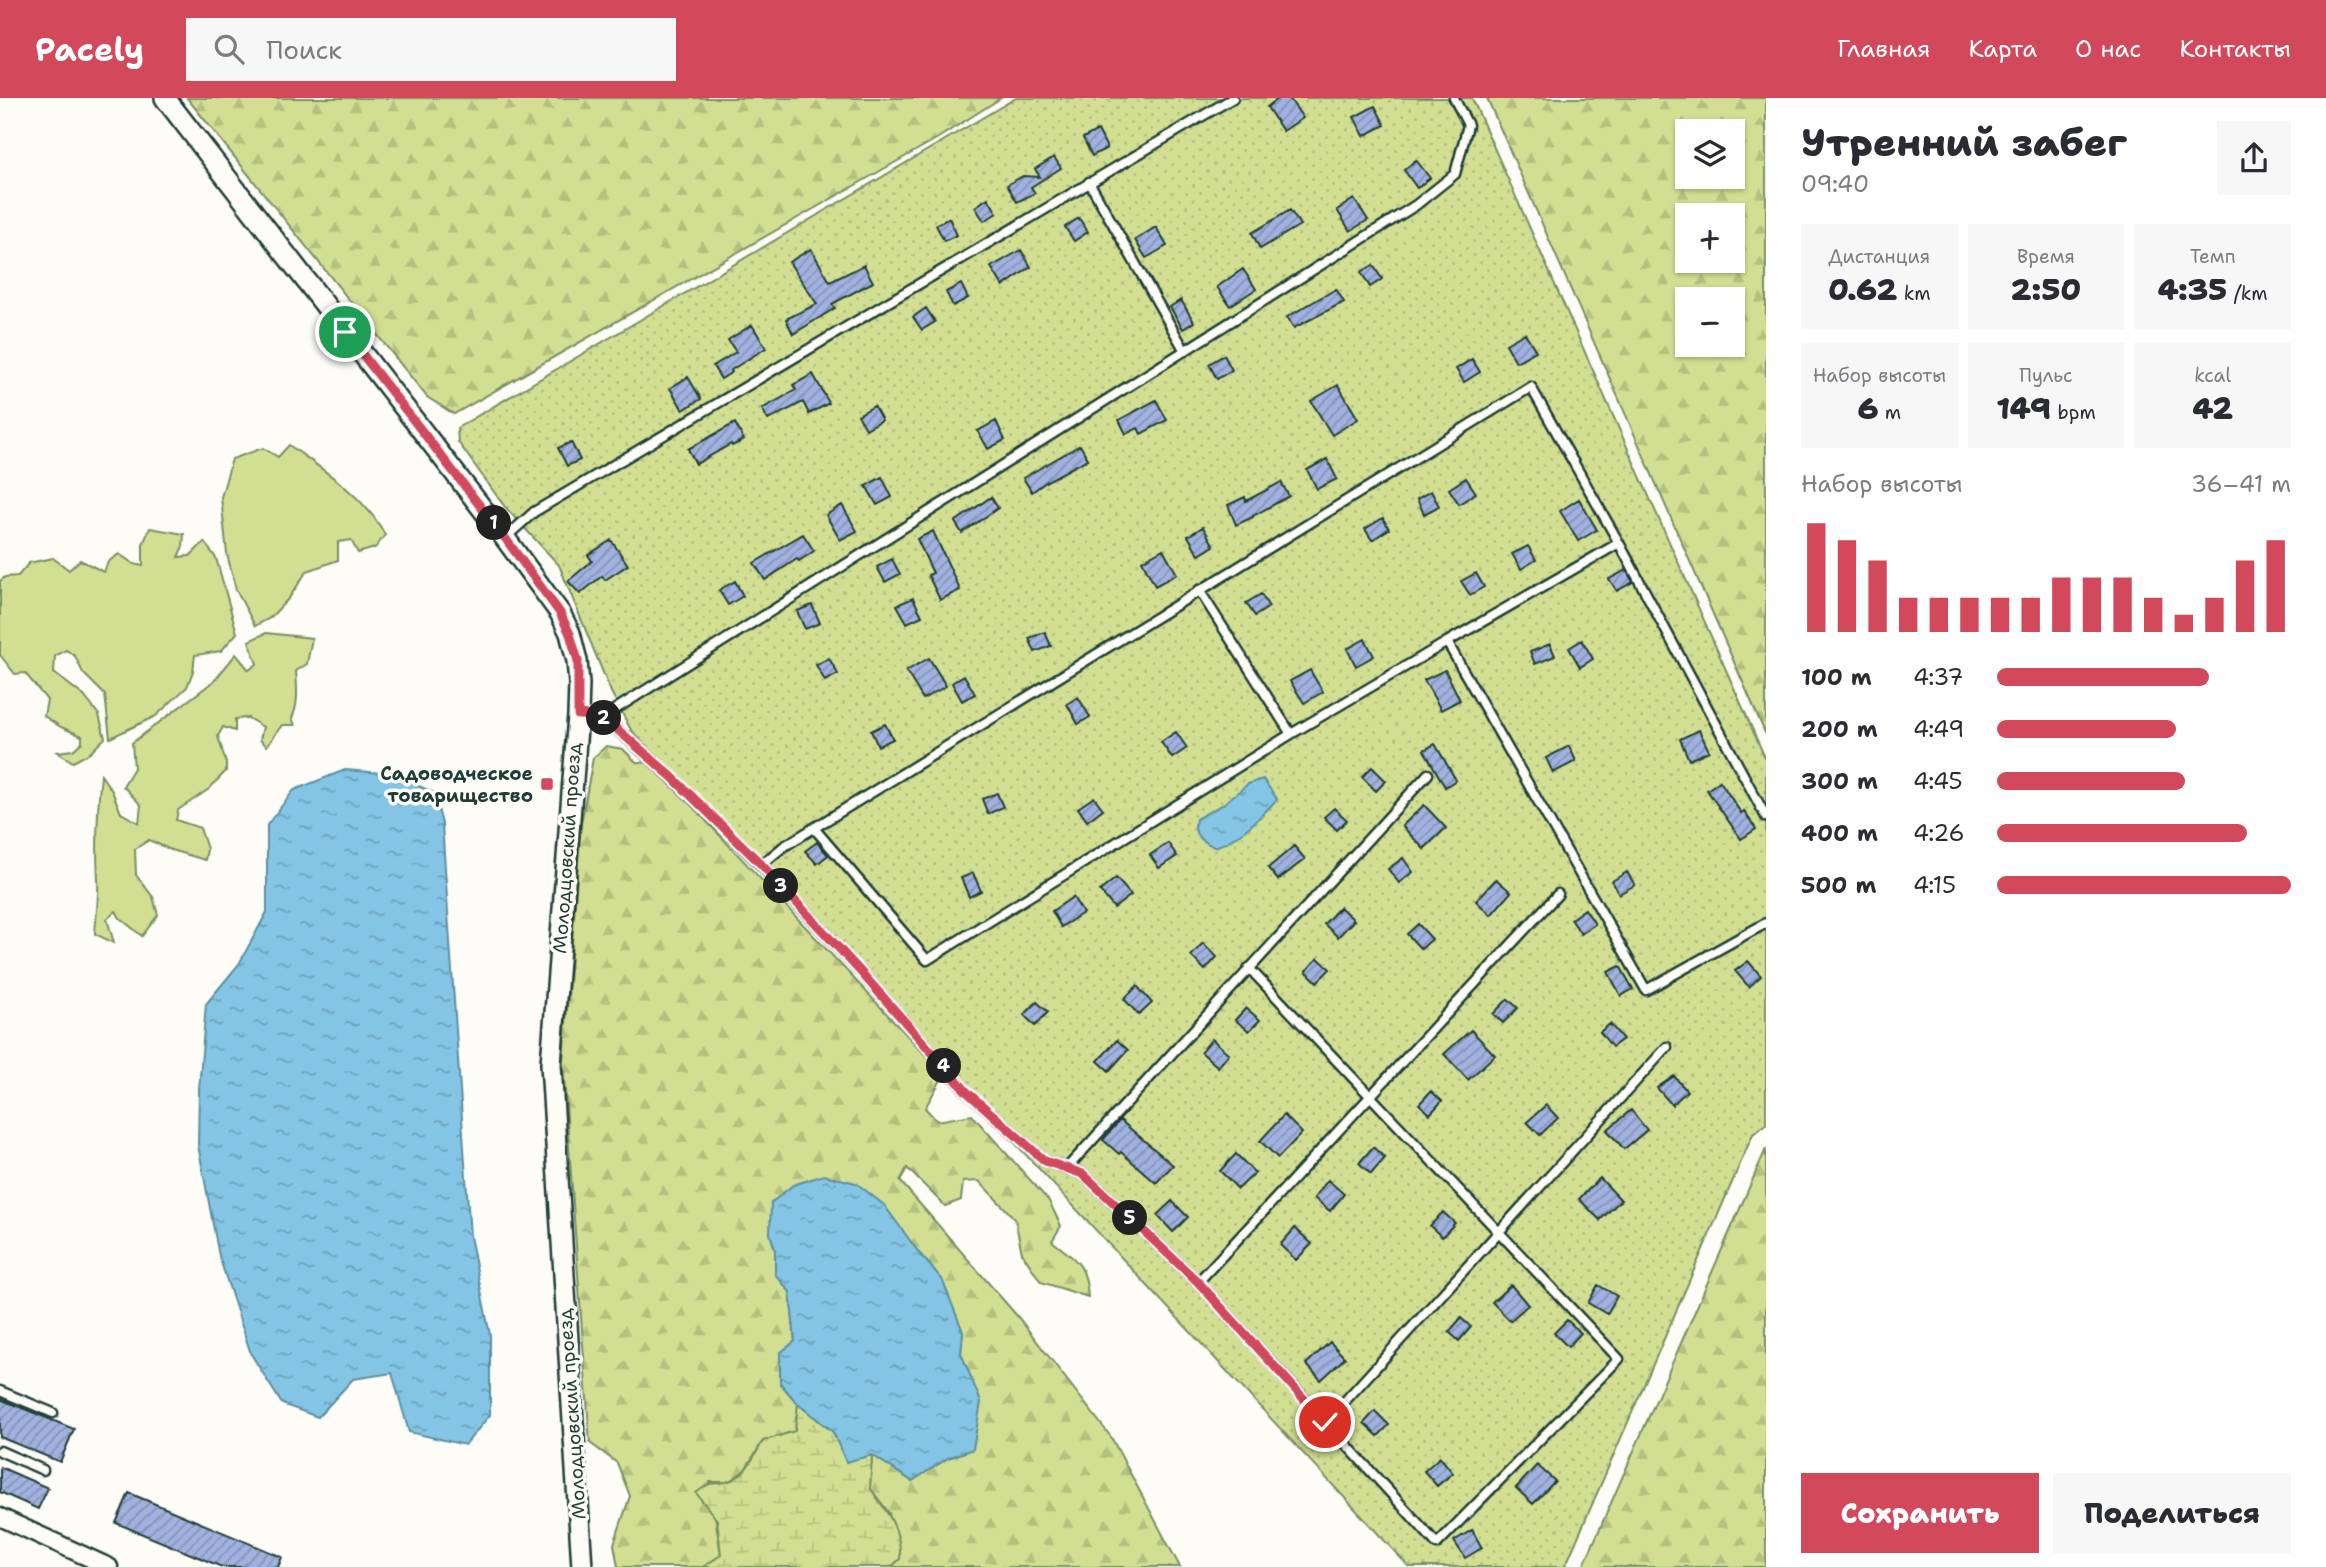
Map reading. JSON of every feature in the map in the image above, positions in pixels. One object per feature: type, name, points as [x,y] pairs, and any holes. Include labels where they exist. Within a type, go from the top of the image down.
[{"type":"street","name":"Молодцовский проезд","points":[[165,98],[505,538],[560,613],[578,661],[578,715],[551,1064],[582,1567]]},
{"type":"street","points":[[0,1517],[110,1567]]},
{"type":"lane","points":[[505,538],[534,512],[1233,98]]},
{"type":"lane","points":[[603,717],[1416,205],[1455,174],[1468,125],[1454,98]]},
{"type":"lane","points":[[1089,182],[1185,351]]},
{"type":"lane","points":[[761,864],[783,847],[1531,387],[1619,543],[1766,817]]},
{"type":"lane","points":[[814,828],[927,960],[1291,734],[1619,543]]},
{"type":"lane","points":[[1199,590],[1291,734]]},
{"type":"lane","points":[[1447,642],[1646,990],[1766,923]]},
{"type":"lane","points":[[578,715],[603,717],[671,776],[761,864],[967,1092],[1045,1161],[1083,1174],[1198,1282],[1437,1544],[1619,1359],[1249,968]]},
{"type":"lane","points":[[1067,1168],[1428,774]]},
{"type":"lane","points":[[1198,1282],[1558,894]]},
{"type":"lane","points":[[1325,1422],[1667,1047]]},
{"type":"lane","points":[[0,1391],[53,1413]]},
{"type":"lane","points":[[0,1451],[43,1470]]},
{"type":"green space","points":[[187,98],[1001,98],[938,138],[454,414],[427,397]]},
{"type":"green space","points":[[1016,98],[1472,98],[1766,760],[1766,1124],[1753,1134],[1565,1567],[1409,1567],[631,730],[611,692],[559,565],[505,507],[458,442],[457,428]]},
{"type":"green space","points":[[1487,98],[1766,98],[1766,735]]},
{"type":"green space","points":[[289,445],[355,496],[377,521],[385,535],[375,548],[358,553],[351,540],[338,542],[338,560],[307,571],[289,598],[270,618],[255,626],[236,590],[227,554],[221,497],[232,459],[263,448],[278,457]]},
{"type":"green space","points":[[150,528],[184,534],[178,557],[190,556],[204,542],[216,558],[237,633],[221,651],[195,655],[187,687],[156,716],[110,738],[105,695],[83,673],[75,656],[66,650],[55,656],[54,673],[84,696],[99,715],[105,738],[90,753],[73,762],[57,752],[73,750],[82,742],[82,736],[44,716],[47,700],[25,673],[15,674],[0,655],[0,581],[5,577],[18,576],[29,563],[53,558],[69,570],[80,560],[104,572],[108,562],[119,554],[134,564],[143,566],[143,544]]},
{"type":"green space","points":[[266,633],[312,638],[307,664],[296,671],[297,701],[292,718],[295,725],[282,725],[267,746],[260,740],[263,727],[248,718],[235,719],[235,731],[223,727],[218,736],[226,771],[209,789],[178,810],[176,820],[200,828],[207,849],[205,860],[149,840],[135,849],[136,875],[153,897],[158,915],[142,936],[120,918],[116,911],[107,919],[114,943],[95,934],[101,775],[112,791],[121,813],[139,823],[141,805],[123,786],[134,768],[132,743],[214,681],[236,654],[249,670],[257,664],[249,641]]},
{"type":"green space","points":[[606,746],[623,749],[636,762],[652,763],[932,1062],[942,1078],[925,1108],[937,1121],[972,1115],[1049,1201],[1061,1226],[1052,1241],[1082,1269],[1088,1297],[1041,1282],[1022,1253],[1015,1219],[979,1181],[963,1182],[961,1200],[945,1206],[907,1168],[900,1181],[1018,1317],[1111,1437],[1180,1567],[891,1567],[900,1559],[889,1513],[870,1488],[872,1455],[912,1481],[948,1458],[973,1449],[961,1353],[963,1332],[941,1279],[920,1254],[770,1233],[775,1250],[775,1274],[790,1292],[795,1342],[780,1383],[798,1404],[795,1431],[763,1441],[744,1471],[728,1482],[710,1482],[721,1555],[703,1567],[618,1567],[614,1544],[630,1496],[617,1463],[590,1443],[563,1062],[581,824],[593,758]]},
{"type":"green space","points":[[1766,1149],[1766,1567],[1583,1567]]},
{"type":"green space","points":[[798,1404],[833,1432],[846,1461],[872,1455],[870,1488],[896,1530],[900,1559],[891,1567],[703,1567],[721,1555],[717,1520],[696,1493],[709,1484],[733,1480],[748,1466],[763,1441],[795,1431]]},
{"type":"water","points":[[345,770],[394,774],[434,793],[442,824],[470,1236],[490,1335],[490,1415],[465,1445],[409,1432],[392,1373],[353,1379],[318,1417],[282,1404],[251,1354],[219,1256],[198,1145],[199,1089],[206,1004],[239,964],[267,912],[267,825],[294,790]]},
{"type":"water","points":[[1263,779],[1277,799],[1256,821],[1232,839],[1214,847],[1199,837],[1195,830],[1196,819],[1222,805],[1248,784]]},
{"type":"water","points":[[824,1175],[856,1183],[884,1205],[942,1279],[963,1332],[961,1353],[981,1402],[973,1449],[948,1458],[912,1481],[872,1455],[846,1462],[833,1432],[798,1404],[780,1383],[780,1353],[795,1341],[790,1292],[775,1274],[775,1250],[770,1233],[771,1203],[793,1185]]},
{"type":"building","points":[[1279,98],[1289,98],[1303,118],[1283,131],[1267,107]]},
{"type":"building","points":[[1375,106],[1385,125],[1364,136],[1354,117]]},
{"type":"building","points":[[1098,130],[1107,148],[1092,156],[1083,138]]},
{"type":"building","points":[[1054,157],[1061,168],[1031,187],[1035,193],[1017,202],[1007,185],[1023,176],[1040,177],[1035,169]]},
{"type":"building","points":[[1416,160],[1430,178],[1417,188],[1404,170]]},
{"type":"building","points":[[988,198],[997,213],[984,221],[975,207]]},
{"type":"building","points":[[1354,199],[1368,220],[1350,231],[1337,210]]},
{"type":"building","points":[[1290,210],[1300,225],[1260,249],[1252,233]]},
{"type":"building","points":[[949,218],[957,235],[944,241],[936,225]]},
{"type":"building","points":[[1079,218],[1088,232],[1074,241],[1065,227]]},
{"type":"building","points":[[1156,227],[1167,246],[1146,258],[1135,240]]},
{"type":"building","points":[[811,249],[830,282],[864,265],[873,282],[832,304],[835,308],[793,334],[786,319],[817,304],[789,262]]},
{"type":"building","points":[[1021,250],[1031,267],[1003,286],[991,267]]},
{"type":"building","points":[[1373,265],[1382,279],[1370,287],[1361,272]]},
{"type":"building","points":[[1243,269],[1256,289],[1230,306],[1217,287]]},
{"type":"building","points":[[961,284],[968,298],[953,306],[946,292]]},
{"type":"building","points":[[1336,289],[1344,302],[1294,328],[1287,317]]},
{"type":"building","points":[[1181,300],[1194,322],[1183,329],[1170,307]]},
{"type":"building","points":[[926,308],[935,322],[922,330],[913,317]]},
{"type":"building","points":[[752,325],[766,348],[721,379],[713,366],[736,352],[728,340]]},
{"type":"building","points":[[1525,333],[1536,351],[1516,362],[1506,344]]},
{"type":"building","points":[[1224,355],[1232,370],[1217,379],[1209,364]]},
{"type":"building","points":[[1472,359],[1480,372],[1464,382],[1456,369]]},
{"type":"building","points":[[813,374],[829,403],[809,414],[803,402],[768,420],[762,409],[796,390],[793,385]]},
{"type":"building","points":[[688,377],[701,399],[683,410],[670,388]]},
{"type":"building","points":[[1338,385],[1358,419],[1332,435],[1311,401]]},
{"type":"building","points":[[1156,400],[1167,420],[1141,434],[1138,428],[1126,434],[1119,420]]},
{"type":"building","points":[[874,406],[882,420],[866,429],[858,415]]},
{"type":"building","points":[[996,421],[1005,440],[988,449],[978,431]]},
{"type":"building","points":[[735,423],[744,440],[732,446],[731,444],[696,464],[688,449]]},
{"type":"building","points":[[571,442],[580,460],[567,466],[558,448]]},
{"type":"building","points":[[1080,445],[1088,459],[1032,492],[1023,478]]},
{"type":"building","points":[[1327,459],[1337,479],[1317,489],[1307,470]]},
{"type":"building","points":[[882,477],[892,497],[877,505],[866,486]]},
{"type":"building","points":[[1466,478],[1476,493],[1459,504],[1449,489]]},
{"type":"building","points":[[1281,482],[1289,496],[1236,525],[1228,505],[1245,497],[1246,501]]},
{"type":"building","points":[[1431,491],[1439,506],[1424,514],[1417,499]]},
{"type":"building","points":[[991,497],[998,508],[962,533],[955,522]]},
{"type":"building","points":[[1579,499],[1597,530],[1578,541],[1560,511]]},
{"type":"building","points":[[842,505],[857,531],[840,540],[826,515]]},
{"type":"building","points":[[1383,518],[1389,529],[1372,540],[1365,529]]},
{"type":"building","points":[[1203,527],[1214,546],[1199,555],[1188,536]]},
{"type":"building","points":[[933,531],[960,590],[940,600],[928,575],[933,573],[917,539]]},
{"type":"building","points":[[803,534],[814,551],[765,580],[754,563]]},
{"type":"building","points":[[611,540],[628,565],[605,580],[602,576],[580,594],[568,581],[592,561],[588,555]]},
{"type":"building","points":[[1528,546],[1536,560],[1521,569],[1512,554]]},
{"type":"building","points":[[1163,549],[1177,574],[1155,586],[1142,561]]},
{"type":"building","points":[[892,559],[900,574],[885,582],[877,567]]},
{"type":"building","points":[[1626,570],[1633,582],[1617,591],[1609,579]]},
{"type":"building","points":[[1476,573],[1484,587],[1470,595],[1461,581]]},
{"type":"building","points":[[735,581],[743,596],[728,605],[719,590]]},
{"type":"building","points":[[1261,594],[1269,607],[1255,616],[1246,603]]},
{"type":"building","points":[[913,598],[922,616],[907,623],[897,605]]},
{"type":"building","points":[[812,605],[820,623],[805,629],[797,611]]},
{"type":"building","points":[[1045,632],[1051,646],[1035,652],[1029,638]]},
{"type":"building","points":[[1365,639],[1374,656],[1356,666],[1347,649]]},
{"type":"building","points":[[1582,640],[1593,659],[1580,667],[1569,648]]},
{"type":"building","points":[[1550,644],[1555,656],[1535,664],[1530,652]]},
{"type":"building","points":[[829,658],[838,674],[825,681],[816,665]]},
{"type":"building","points":[[929,658],[946,686],[923,699],[906,671]]},
{"type":"building","points":[[1310,670],[1323,692],[1304,703],[1290,681]]},
{"type":"building","points":[[1445,670],[1460,700],[1441,710],[1424,680]]},
{"type":"building","points":[[964,675],[975,694],[962,701],[952,683]]},
{"type":"building","points":[[1078,697],[1090,717],[1078,724],[1067,704]]},
{"type":"building","points":[[885,724],[893,739],[878,746],[871,731]]},
{"type":"building","points":[[1699,730],[1709,751],[1689,760],[1680,739]]},
{"type":"building","points":[[1176,732],[1187,748],[1172,758],[1161,742]]},
{"type":"building","points":[[1435,744],[1456,780],[1445,787],[1424,750]]},
{"type":"building","points":[[1569,746],[1576,761],[1553,773],[1546,758]]},
{"type":"building","points":[[1372,767],[1386,781],[1376,791],[1362,777]]},
{"type":"building","points":[[1720,781],[1741,813],[1744,811],[1756,829],[1741,839],[1707,790]]},
{"type":"building","points":[[997,793],[1003,807],[988,814],[982,799]]},
{"type":"building","points":[[1094,797],[1103,809],[1087,821],[1078,808]]},
{"type":"building","points":[[1424,805],[1446,828],[1424,849],[1402,826]]},
{"type":"building","points":[[1334,808],[1347,820],[1337,830],[1324,817]]},
{"type":"building","points":[[817,842],[828,855],[817,864],[805,851]]},
{"type":"building","points":[[1168,843],[1177,856],[1159,868],[1150,855]]},
{"type":"building","points":[[1294,846],[1305,859],[1278,880],[1268,868]]},
{"type":"building","points":[[1403,858],[1413,872],[1399,883],[1388,869]]},
{"type":"building","points":[[1627,872],[1635,885],[1619,894],[1612,881]]},
{"type":"building","points":[[973,873],[981,891],[969,897],[961,878]]},
{"type":"building","points":[[1116,878],[1131,895],[1114,908],[1100,891]]},
{"type":"building","points":[[1496,879],[1511,892],[1491,915],[1476,901]]},
{"type":"building","points":[[1073,897],[1083,913],[1061,927],[1052,911]]},
{"type":"building","points":[[1340,907],[1354,920],[1338,937],[1324,924]]},
{"type":"building","points":[[1585,909],[1595,924],[1581,934],[1571,919]]},
{"type":"building","points":[[1418,924],[1432,939],[1421,949],[1407,934]]},
{"type":"building","points":[[1203,943],[1217,957],[1205,970],[1191,956]]},
{"type":"building","points":[[1318,958],[1330,969],[1317,982],[1306,971]]},
{"type":"building","points":[[1748,961],[1761,976],[1749,987],[1735,971]]},
{"type":"building","points":[[1620,966],[1633,989],[1621,996],[1608,972]]},
{"type":"building","points":[[1137,986],[1152,1003],[1139,1015],[1124,999]]},
{"type":"building","points":[[1508,999],[1518,1008],[1503,1023],[1493,1014]]},
{"type":"building","points":[[1037,1002],[1048,1012],[1035,1026],[1024,1015]]},
{"type":"building","points":[[1246,1008],[1260,1020],[1249,1031],[1235,1020]]},
{"type":"building","points":[[1610,1024],[1623,1039],[1612,1047],[1600,1032]]},
{"type":"building","points":[[1471,1030],[1495,1055],[1468,1080],[1444,1054]]},
{"type":"building","points":[[1212,1039],[1229,1054],[1218,1067],[1201,1052]]},
{"type":"building","points":[[1117,1040],[1128,1050],[1109,1071],[1098,1061]]},
{"type":"building","points":[[1674,1076],[1687,1091],[1672,1105],[1657,1088]]},
{"type":"building","points":[[1431,1091],[1442,1101],[1430,1114],[1419,1104]]},
{"type":"building","points":[[1546,1105],[1558,1118],[1540,1135],[1527,1122]]},
{"type":"building","points":[[1631,1110],[1647,1130],[1624,1149],[1607,1130]]},
{"type":"building","points":[[1284,1115],[1302,1133],[1278,1158],[1260,1141]]},
{"type":"building","points":[[1120,1120],[1173,1165],[1156,1183],[1103,1140]]},
{"type":"building","points":[[1373,1147],[1385,1158],[1371,1174],[1359,1163]]},
{"type":"building","points":[[1236,1154],[1255,1173],[1238,1189],[1220,1171]]},
{"type":"building","points":[[1600,1178],[1621,1200],[1600,1220],[1579,1199]]},
{"type":"building","points":[[1328,1180],[1344,1194],[1330,1211],[1314,1198]]},
{"type":"building","points":[[1172,1201],[1188,1217],[1173,1232],[1157,1215]]},
{"type":"building","points":[[1443,1212],[1455,1223],[1442,1237],[1430,1226]]},
{"type":"building","points":[[1295,1228],[1312,1244],[1296,1260],[1280,1245]]},
{"type":"building","points":[[1511,1285],[1528,1305],[1510,1321],[1492,1302]]},
{"type":"building","points":[[1598,1285],[1617,1296],[1607,1314],[1588,1303]]},
{"type":"building","points":[[1461,1318],[1471,1327],[1459,1341],[1449,1332]]},
{"type":"building","points":[[1567,1320],[1581,1333],[1568,1347],[1554,1333]]},
{"type":"building","points":[[1330,1342],[1345,1358],[1321,1380],[1306,1364]]},
{"type":"building","points":[[0,1399],[74,1429],[60,1462],[0,1437]]},
{"type":"building","points":[[1375,1411],[1389,1425],[1378,1436],[1364,1423]]},
{"type":"building","points":[[1440,1457],[1453,1473],[1437,1486],[1424,1471]]},
{"type":"building","points":[[1537,1465],[1555,1481],[1533,1504],[1516,1488]]},
{"type":"building","points":[[0,1467],[48,1488],[38,1509],[0,1492]]},
{"type":"building","points":[[129,1493],[282,1557],[278,1567],[222,1567],[116,1523]]},
{"type":"building","points":[[1472,1530],[1482,1548],[1465,1558],[1454,1541]]},
{"type":"place","name":"Садоводческое товарищество","points":[[547,784]]},
{"type":"route","points":[[345,332],[560,613],[578,661],[578,715],[603,717],[671,776],[761,864],[967,1092],[1045,1161],[1083,1174],[1198,1282],[1325,1422]]}]
